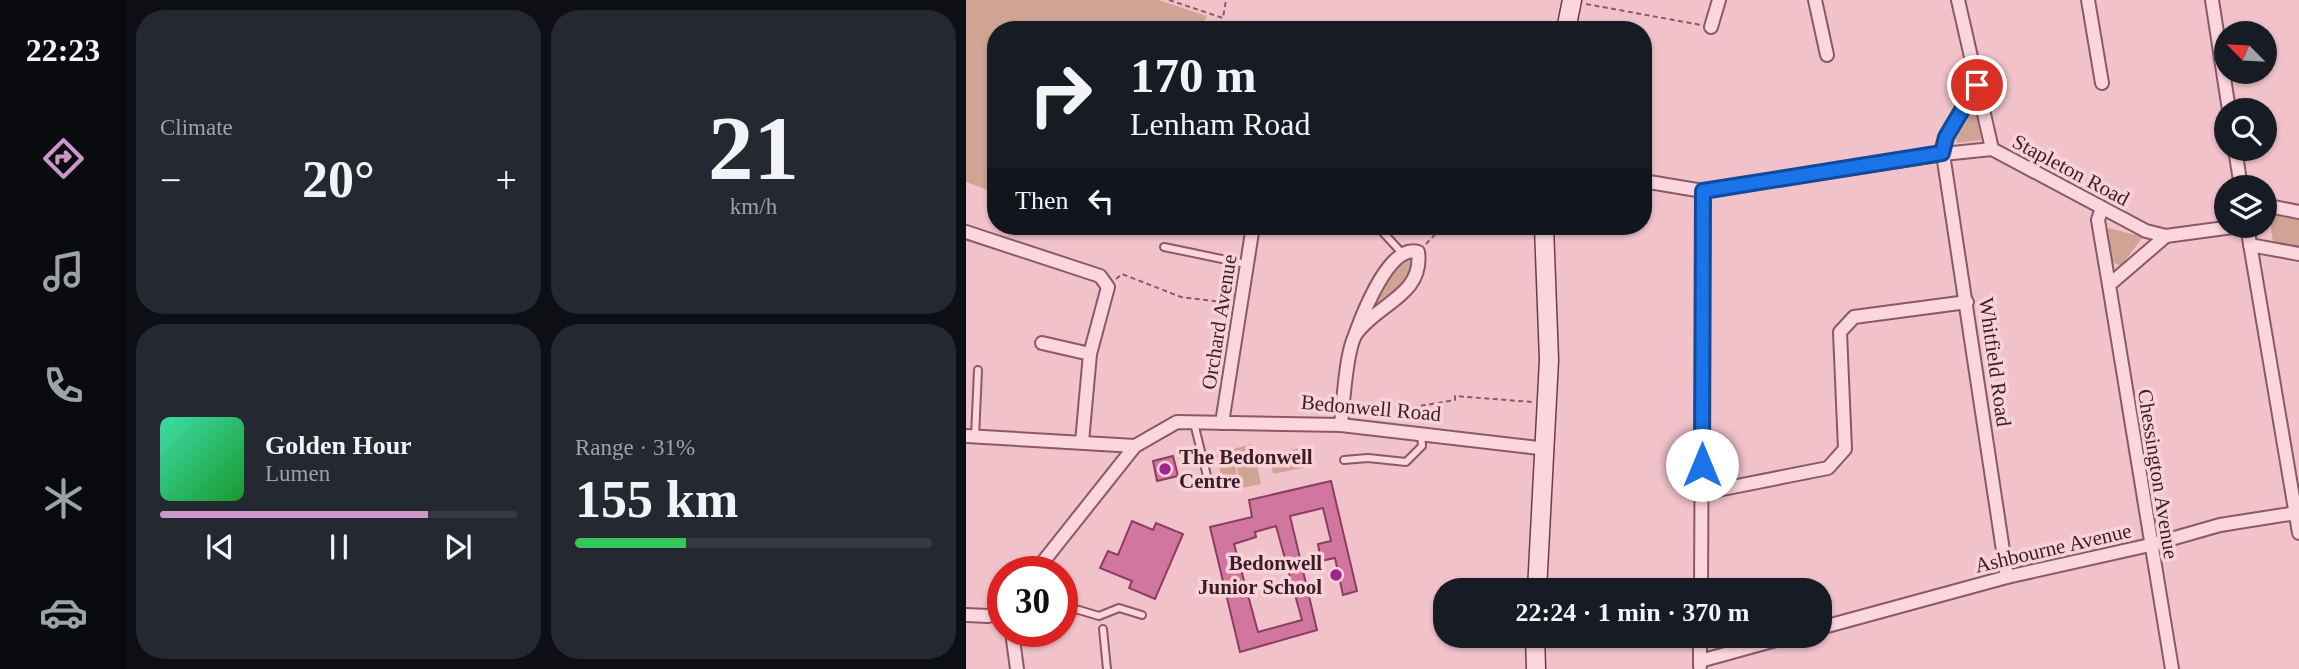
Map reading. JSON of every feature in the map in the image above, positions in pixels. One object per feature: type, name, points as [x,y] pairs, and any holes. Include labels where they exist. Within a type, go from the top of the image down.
[{"type":"street","points":[[1568,21],[1572,0]]},
{"type":"street","points":[[1712,27],[1719,0]]},
{"type":"street","points":[[1815,0],[1827,55]]},
{"type":"street","name":"Stapleton Road","points":[[1958,0],[1992,149],[2146,231],[2166,236],[2214,230]]},
{"type":"street","points":[[2088,0],[2102,83]]},
{"type":"street","points":[[2212,0],[2228,98]]},
{"type":"street","points":[[1942,153],[1946,137],[1977,85]]},
{"type":"street","points":[[1652,182],[1703,191],[1942,153],[1992,149]]},
{"type":"street","name":"Whitfield Road","points":[[1942,153],[1968,302],[2007,577]]},
{"type":"street","points":[[1701,578],[1703,191]]},
{"type":"street","name":"Chessington Avenue","points":[[2102,208],[2098,220],[2172,669]]},
{"type":"street","points":[[2277,208],[2299,212]]},
{"type":"street","points":[[966,232],[1100,276],[1108,287],[1090,354],[1082,442]]},
{"type":"street","name":"Orchard Avenue","points":[[1223,423],[1251,235]]},
{"type":"street","points":[[1539,578],[1548,403],[1544,235]]},
{"type":"street","points":[[2109,285],[2166,236]]},
{"type":"street","points":[[2249,238],[2299,533]]},
{"type":"street","points":[[2250,245],[2299,254]]},
{"type":"street","points":[[1341,425],[1346,373],[1355,335],[1366,307],[1388,267],[1402,253],[1410,250],[1418,252],[1420,266],[1415,280],[1355,335]]},
{"type":"street","points":[[1702,493],[1828,468],[1845,449],[1840,332],[1854,317],[1968,302]]},
{"type":"street","points":[[1041,342],[1090,354]]},
{"type":"street","name":"Bedonwell Road","points":[[1048,556],[1135,446],[1177,422],[1341,425],[1547,449]]},
{"type":"street","points":[[970,437],[1135,446]]},
{"type":"street","name":"Ashbourne Avenue","points":[[1832,625],[2007,577],[2150,545],[2220,525],[2295,513]]},
{"type":"street","points":[[966,615],[987,616]]},
{"type":"street","points":[[1014,647],[1017,669]]},
{"type":"street","points":[[1535,648],[1536,669]]},
{"type":"street","points":[[1700,665],[1753,648]]},
{"type":"lane","points":[[1385,235],[1402,253]]},
{"type":"lane","points":[[1164,247],[1246,264]]},
{"type":"lane","points":[[970,437],[978,370]]},
{"type":"lane","points":[[1194,423],[1209,484]]},
{"type":"lane","points":[[1344,460],[1368,458],[1406,462],[1422,446],[1421,434]]},
{"type":"lane","points":[[1078,610],[1099,616],[1119,608],[1142,615]]},
{"type":"lane","points":[[1102,629],[1107,669]]},
{"type":"path","points":[[1169,0],[1223,18],[1226,0]]},
{"type":"path","points":[[1572,0],[1712,27]]},
{"type":"path","points":[[1418,252],[1434,235]]},
{"type":"path","points":[[1108,287],[1122,274],[1181,297],[1242,304]]},
{"type":"path","points":[[1384,430],[1385,412],[1455,400],[1455,396],[1548,403]]},
{"type":"shaded area","points":[[966,0],[1159,0],[1207,16],[1204,21],[987,21],[987,190],[966,182]]},
{"type":"shaded area","points":[[1972,111],[1976,113],[1981,140],[1957,143],[1956,139]]},
{"type":"shaded area","points":[[2277,214],[2299,218],[2299,248],[2273,243],[2272,238],[2277,238]]},
{"type":"shaded area","points":[[2109,228],[2143,237],[2121,266],[2112,262],[2104,233]]},
{"type":"shaded area","points":[[1412,257],[1412,276],[1368,318],[1380,293],[1405,258]]},
{"type":"shaded area","points":[[1252,444],[1261,484],[1241,488],[1233,449]]},
{"type":"shaded area","points":[[1308,446],[1312,466],[1273,474],[1270,455]]},
{"type":"shaded area","points":[[1232,452],[1239,484],[1223,487],[1217,455]]},
{"type":"building","name":"The Bedonwell Centre","points":[[1173,456],[1178,476],[1157,481],[1153,461]]},
{"type":"building","points":[[1331,481],[1357,591],[1343,595],[1335,558],[1321,561],[1318,544],[1331,541],[1323,508],[1290,516],[1317,630],[1240,652],[1210,527],[1252,517],[1249,500]],"holes":[[[1276,526],[1302,620],[1258,632],[1234,544],[1256,537],[1255,532]]]},
{"type":"building","points":[[1132,521],[1153,530],[1156,523],[1183,534],[1155,599],[1129,588],[1132,581],[1100,568],[1108,551],[1118,555]]},
{"type":"place","name":"The Bedonwell Centre","points":[[1165,469]]},
{"type":"place","name":"Bedonwell Junior School","points":[[1336,575]]},
{"type":"route","points":[[1702,465],[1703,191],[1942,153],[1946,137],[1977,85]]}]
